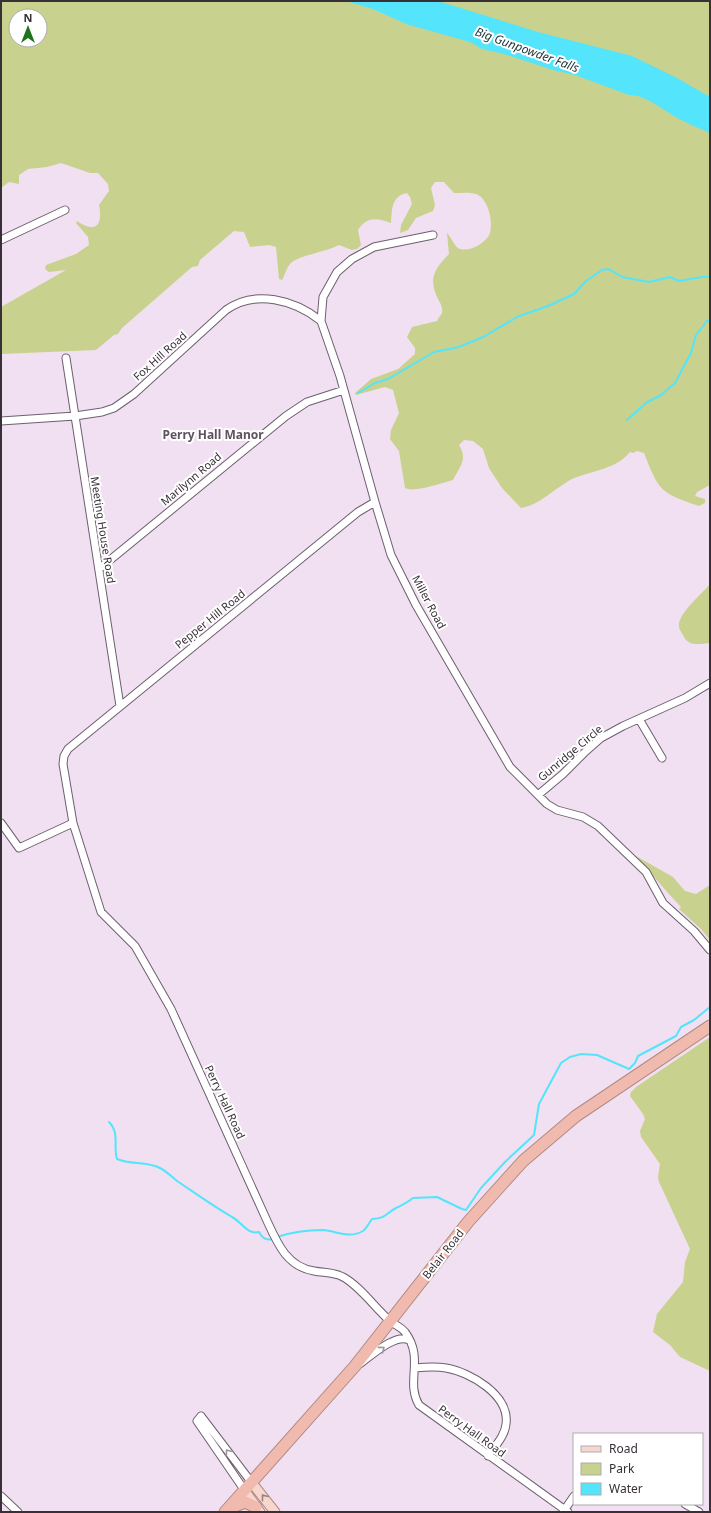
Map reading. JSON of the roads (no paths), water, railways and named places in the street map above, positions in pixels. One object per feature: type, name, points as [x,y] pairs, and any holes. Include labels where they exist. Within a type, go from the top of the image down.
[{"type":"highway","name":"Belair Road","points":[[696,1034],[710,1019]]},
{"type":"highway","name":"Belair Road","points":[[227,1510],[355,1366],[468,1222],[523,1161],[576,1116],[710,1026]]},
{"type":"highway","points":[[227,1510],[245,1502],[258,1509]]},
{"type":"main road","points":[[249,1487],[258,1509]]},
{"type":"main road","points":[[249,1487],[275,1512]]},
{"type":"street","points":[[1,240],[65,210]]},
{"type":"street","name":"Miller Road","points":[[433,235],[374,247],[345,264],[330,282],[322,297],[321,321],[329,339],[374,502],[391,555],[416,605],[510,767],[548,804],[557,810],[583,817],[598,826],[646,872],[662,903],[694,932],[710,950]]},
{"type":"street","name":"Fox Hill Road","points":[[1,420],[75,416],[102,412],[123,403],[236,303],[255,298],[278,300],[306,311],[321,321]]},
{"type":"street","name":"Meeting House Road","points":[[66,358],[120,706]]},
{"type":"street","name":"Marilynn Road","points":[[99,569],[291,412],[307,402],[344,390]]},
{"type":"street","name":"Pepper Hill Road","points":[[64,756],[68,749],[120,706],[358,512],[374,502]]},
{"type":"street","name":"Gunridge Circle","points":[[538,795],[563,774],[601,738],[685,698],[710,683]]},
{"type":"street","points":[[639,719],[662,758]]},
{"type":"street","name":"Perry Hall Road","points":[[64,756],[64,771],[73,823],[101,912],[134,946],[171,1009],[283,1253],[294,1264],[308,1270],[334,1274],[345,1278],[391,1321],[402,1329],[414,1348],[414,1393],[419,1405],[565,1511]]},
{"type":"street","points":[[1,823],[19,848],[73,823]]},
{"type":"street","points":[[355,1366],[391,1341],[402,1338],[409,1340]]},
{"type":"street","points":[[415,1368],[438,1367],[457,1370],[494,1392],[499,1398],[506,1412],[506,1425],[502,1436],[488,1456]]},
{"type":"street","points":[[201,1416],[249,1487],[196,1421],[201,1416]]},
{"type":"street","points":[[1,1496],[18,1512]]},
{"type":"street","points":[[565,1511],[573,1498]]},
{"type":"street","points":[[687,1505],[699,1512]]},
{"type":"water","name":"Big Gunpowder Falls","points":[[346,1],[438,1],[538,32],[632,56],[677,78],[710,97],[710,133],[680,119],[641,97],[629,95],[575,75],[482,49],[470,42],[406,24],[373,9]]},
{"type":"waterway","points":[[358,393],[375,383],[388,379],[434,352],[459,347],[483,337],[519,316],[548,306],[574,294],[586,281],[602,270],[609,269],[622,277],[649,282],[670,277],[679,281],[710,277]]},
{"type":"waterway","points":[[627,420],[646,403],[661,395],[675,383],[691,353],[696,335],[707,321],[710,320]]},
{"type":"waterway","points":[[277,1237],[317,1230],[343,1234],[358,1233],[364,1230],[372,1219],[383,1217],[413,1198],[437,1197],[466,1210],[481,1188],[505,1162],[534,1135],[539,1104],[561,1063],[570,1057],[581,1054],[597,1055],[629,1069],[635,1063],[638,1056],[676,1036],[681,1027],[694,1020],[710,1007]]},
{"type":"waterway","points":[[109,1122],[115,1135],[117,1159],[128,1162],[149,1164],[160,1168],[211,1204],[236,1219],[251,1232],[259,1232],[266,1239],[273,1239]]},
{"type":"district","name":"Perry Hall Manor","points":[[213,435]]}]
